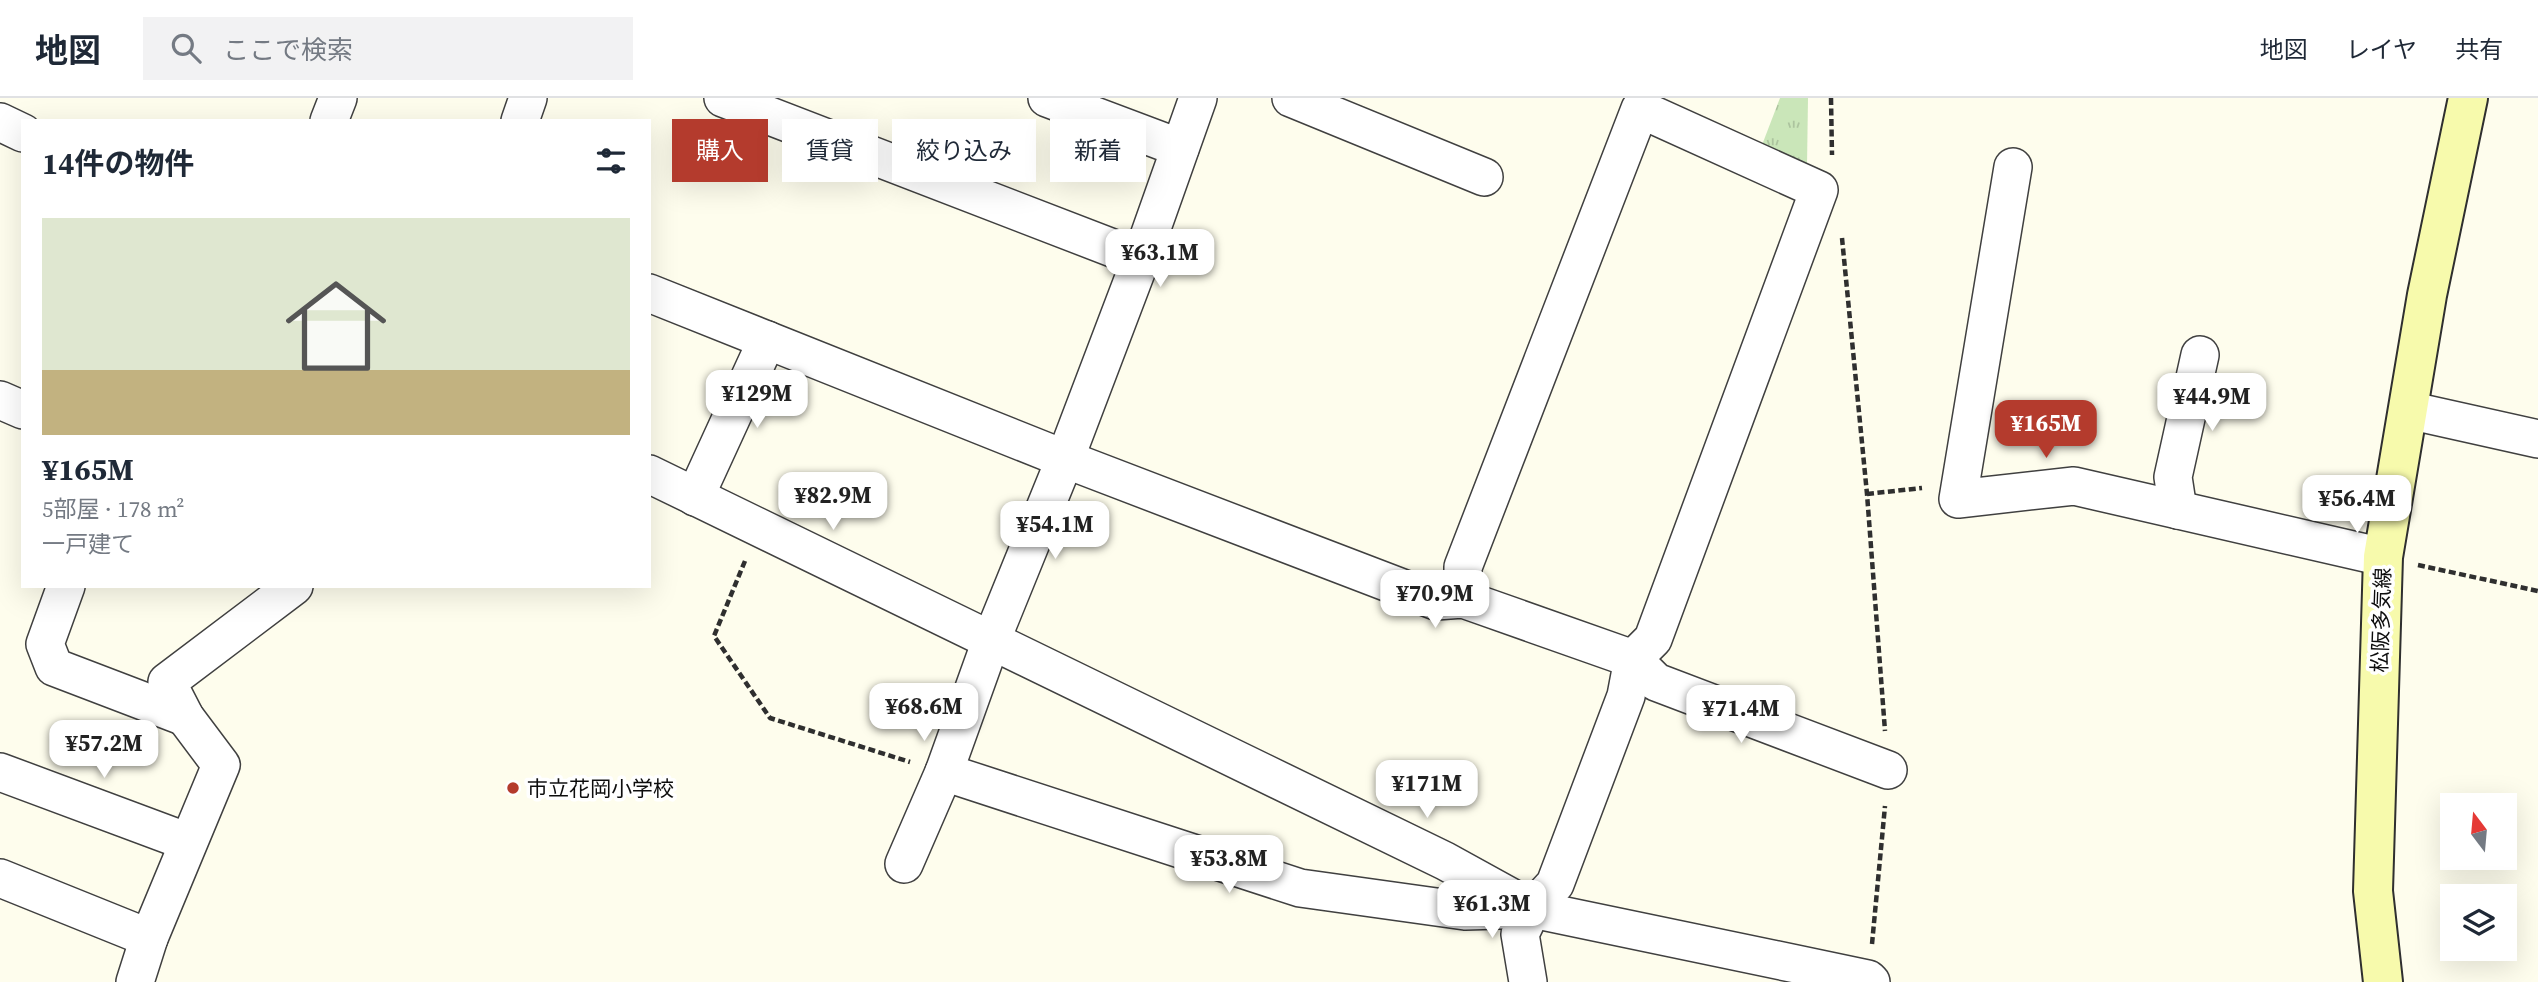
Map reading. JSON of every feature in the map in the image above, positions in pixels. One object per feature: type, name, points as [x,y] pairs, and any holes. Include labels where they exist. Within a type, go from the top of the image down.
[{"type":"main road","name":"松阪多気線","points":[[2383,982],[2374,891],[2383,557],[2427,295],[2468,98]]},
{"type":"street","points":[[330,119],[338,98]]},
{"type":"street","points":[[521,119],[528,98]]},
{"type":"street","points":[[723,98],[1141,260]]},
{"type":"street","points":[[1046,98],[1180,148]]},
{"type":"street","points":[[904,864],[944,772],[992,641],[1065,459],[1141,260],[1198,98]]},
{"type":"street","points":[[1291,98],[1484,177]]},
{"type":"street","points":[[1463,599],[1462,567],[1640,109],[1819,190],[1653,639],[1633,659],[1626,696],[1555,884],[1532,909],[1520,934],[1528,982]]},
{"type":"street","points":[[0,122],[21,131]]},
{"type":"street","points":[[2013,167],[1958,499],[2074,486],[2383,557]]},
{"type":"street","points":[[651,294],[1065,459],[1436,601],[1463,599],[1633,659],[1656,682],[1888,770]]},
{"type":"street","points":[[695,497],[767,340]]},
{"type":"street","points":[[2178,510],[2173,477],[2200,355]]},
{"type":"street","points":[[0,400],[21,409]]},
{"type":"street","points":[[2408,410],[2538,439]]},
{"type":"street","points":[[651,475],[1445,861],[1532,909]]},
{"type":"street","points":[[65,588],[45,644],[54,667],[185,717]]},
{"type":"street","points":[[135,982],[149,938],[221,765],[185,717],[167,682],[291,588]]},
{"type":"street","points":[[0,772],[188,842]]},
{"type":"street","points":[[944,772],[1300,888],[1465,911],[1532,909],[1869,981]]},
{"type":"street","points":[[0,878],[149,938]]},
{"type":"path","points":[[1831,98],[1833,172],[1819,190],[1838,200],[1867,494],[1888,770],[1869,981]]},
{"type":"path","points":[[1867,494],[1961,484]]},
{"type":"path","points":[[758,528],[714,636],[771,718],[944,772]]},
{"type":"path","points":[[2383,557],[2538,591]]},
{"type":"green space","points":[[1780,98],[1808,98],[1807,166],[1762,145]]},
{"type":"place","name":"市立花岡小学校","points":[[513,788]]}]
